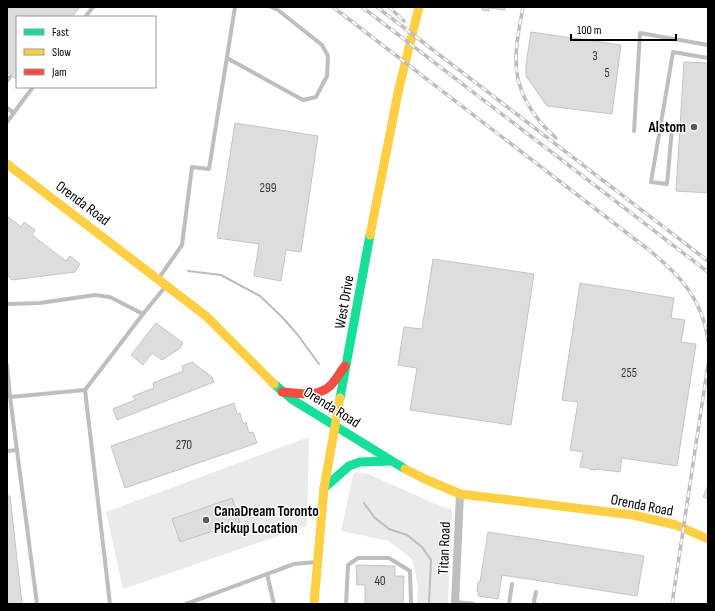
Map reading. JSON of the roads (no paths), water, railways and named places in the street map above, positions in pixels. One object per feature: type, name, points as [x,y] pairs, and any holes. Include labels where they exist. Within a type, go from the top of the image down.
[{"type":"street","name":"West Drive","points":[[314,604],[324,488],[373,220],[399,88],[419,7]]},
{"type":"street","name":"Orenda Road","points":[[7,164],[167,284],[206,316],[282,392],[391,461],[425,479],[460,494],[633,515],[676,525],[708,539]]},
{"type":"street","points":[[282,392],[313,394],[324,391],[330,386],[347,363]]},
{"type":"street","points":[[324,488],[349,466],[360,462],[391,461]]},
{"type":"street","name":"Titan Road","points":[[455,603],[460,494]]},
{"type":"lane","points":[[86,16],[92,7]]},
{"type":"lane","points":[[159,278],[182,245],[192,167],[209,169],[235,7]]},
{"type":"lane","points":[[227,58],[303,100],[316,97],[327,76],[328,56],[322,45],[278,10],[272,7]]},
{"type":"lane","points":[[634,131],[640,32],[707,44]]},
{"type":"lane","points":[[660,128],[672,129],[667,184],[651,182],[660,128],[673,52],[708,58]]},
{"type":"lane","points":[[7,122],[32,88]]},
{"type":"lane","points":[[7,108],[14,113]]},
{"type":"lane","points":[[110,604],[86,390],[142,314],[167,284]]},
{"type":"lane","points":[[7,304],[40,303],[94,295],[110,297],[142,314]]},
{"type":"lane","points":[[7,365],[36,604]]},
{"type":"lane","points":[[10,397],[86,390]]},
{"type":"lane","points":[[7,451],[17,450]]},
{"type":"lane","points":[[346,604],[348,564],[358,558],[389,558],[410,571],[411,602]]},
{"type":"lane","points":[[186,604],[294,564],[317,562]]},
{"type":"lane","points":[[267,574],[274,604]]},
{"type":"lane","points":[[509,604],[512,584]]},
{"type":"lane","points":[[535,604],[534,601],[536,592]]},
{"type":"lane","points":[[455,603],[474,604]]},
{"type":"waterway","points":[[188,271],[221,275],[260,296],[297,334],[319,364]]},
{"type":"waterway","points":[[364,503],[374,517],[389,529],[407,535],[422,547],[431,560],[429,604]]},
{"type":"railway","points":[[333,7],[660,259],[680,279],[695,301],[701,313],[708,341]]},
{"type":"railway","points":[[362,7],[708,272]]},
{"type":"railway","points":[[377,7],[708,261]]},
{"type":"railway","points":[[389,7],[404,21]]},
{"type":"railway","points":[[523,7],[516,52],[516,70],[519,82],[527,103],[540,122],[556,138]]},
{"type":"railway","points":[[672,604],[708,364]]},
{"type":"place","name":"Alstom","points":[[694,127]]},
{"type":"place","name":"CanaDream Toronto Pickup Location","points":[[206,520]]}]
